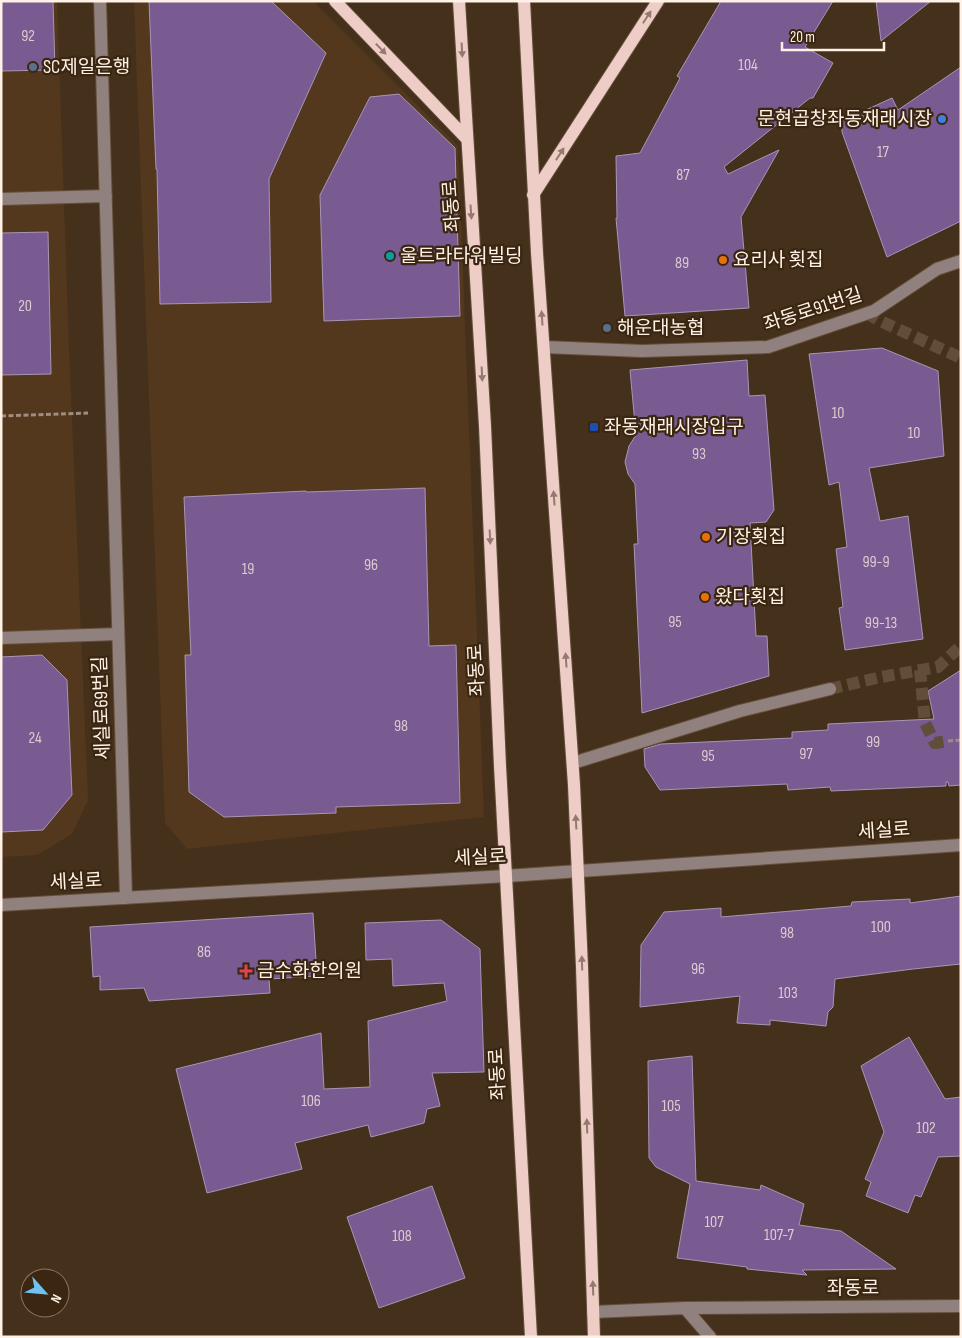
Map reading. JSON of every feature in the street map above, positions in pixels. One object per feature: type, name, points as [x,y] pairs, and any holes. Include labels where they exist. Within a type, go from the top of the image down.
[{"type":"main road","points":[[335,1],[467,140]]},
{"type":"main road","name":"좌동로","points":[[459,1],[485,426],[506,876],[531,1337]]},
{"type":"main road","points":[[524,1],[533,195],[573,763],[594,1337]]},
{"type":"main road","points":[[533,195],[658,1]]},
{"type":"street","points":[[100,1],[118,634]]},
{"type":"street","points":[[1,200],[106,196]]},
{"type":"street","name":"좌동로91번길","points":[[544,347],[642,351],[768,347],[874,311],[937,270],[961,261]]},
{"type":"street","name":"세실로69번길","points":[[1,638],[118,634],[126,898]]},
{"type":"street","points":[[573,763],[740,711],[830,689]]},
{"type":"street","name":"세실로","points":[[1,905],[506,876],[961,845]]},
{"type":"street","name":"좌동로","points":[[593,1312],[685,1308],[961,1306]]},
{"type":"street","points":[[685,1308],[710,1337]]},
{"type":"path","points":[[1,416],[112,412]]},
{"type":"path","points":[[948,742],[961,740]]},
{"type":"shaded area","points":[[1,1],[57,1],[69,349],[88,800],[72,834],[37,855],[1,857]]},
{"type":"shaded area","points":[[134,1],[313,1],[458,146],[484,817],[187,849],[165,823]]},
{"type":"building","points":[[1,1],[53,1],[55,70],[1,71]]},
{"type":"building","points":[[149,1],[271,1],[326,53],[269,179],[271,302],[160,304],[157,169]]},
{"type":"building","points":[[721,1],[833,1],[805,47],[833,63],[813,98],[810,98],[724,167],[728,174],[779,150],[741,217],[749,308],[625,316],[616,218],[616,156],[640,153],[680,78],[677,76]]},
{"type":"building","points":[[876,1],[931,1],[881,41]]},
{"type":"building","points":[[961,67],[961,221],[887,257],[842,132],[842,121],[892,98],[898,110]]},
{"type":"building","name":"울트라타워빌딩","points":[[399,94],[455,148],[460,316],[324,321],[320,195],[370,97]]},
{"type":"building","points":[[48,232],[51,374],[1,375],[1,233]]},
{"type":"building","points":[[882,348],[938,371],[944,456],[869,468],[880,521],[908,516],[923,639],[845,650],[839,608],[843,607],[836,549],[847,547],[839,482],[829,485],[809,354]]},
{"type":"building","points":[[747,360],[749,396],[765,395],[774,510],[766,522],[750,523],[756,636],[767,636],[769,676],[642,713],[634,544],[638,544],[635,484],[628,474],[625,462],[629,446],[636,435],[630,370]]},
{"type":"building","points":[[425,488],[429,646],[456,645],[460,803],[336,807],[336,813],[224,817],[189,792],[185,655],[191,655],[184,497]]},
{"type":"building","points":[[42,655],[67,680],[72,795],[43,830],[1,832],[1,657]]},
{"type":"building","points":[[961,670],[961,785],[949,786],[948,782],[946,782],[946,786],[831,791],[830,787],[788,790],[787,784],[660,790],[645,767],[644,749],[661,744],[792,738],[792,732],[828,730],[828,724],[934,719],[928,691]]},
{"type":"building","points":[[961,896],[961,964],[835,979],[833,1007],[828,1012],[826,1026],[770,1020],[770,1025],[737,1023],[740,996],[640,1007],[641,945],[664,912],[721,908],[721,917],[851,906],[852,902],[910,899],[910,903]]},
{"type":"building","points":[[313,913],[317,976],[269,979],[270,993],[149,1001],[144,988],[100,990],[100,976],[93,977],[90,927]]},
{"type":"building","points":[[441,920],[480,949],[484,1072],[432,1073],[440,1106],[427,1109],[424,1123],[371,1137],[368,1125],[295,1143],[302,1169],[207,1193],[176,1069],[321,1033],[324,1089],[370,1087],[368,1021],[447,1001],[444,983],[393,986],[392,959],[366,960],[365,923]]},
{"type":"building","points":[[909,1037],[945,1099],[961,1097],[961,1156],[938,1157],[921,1197],[915,1195],[908,1213],[866,1196],[871,1182],[865,1179],[884,1132],[861,1066]]},
{"type":"building","points":[[692,1056],[696,1181],[760,1190],[761,1185],[804,1204],[799,1225],[841,1231],[896,1269],[802,1270],[807,1275],[747,1269],[747,1267],[677,1258],[690,1184],[656,1167],[649,1158],[648,1061]]},
{"type":"building","points":[[432,1186],[465,1278],[379,1308],[347,1217]]},
{"type":"tunnel","points":[[867,313],[878,320],[961,358]]},
{"type":"tunnel","points":[[830,689],[881,677],[938,667],[961,646]]},
{"type":"tunnel","points":[[920,670],[925,723],[935,743],[948,741]]},
{"type":"place","name":"SC제일은행","points":[[33,67]]},
{"type":"place","name":"문현곱창좌동재래시장","points":[[942,119]]},
{"type":"place","name":"울트라타워빌딩","points":[[390,256]]},
{"type":"place","name":"요리사 횟집","points":[[723,260]]},
{"type":"place","name":"해운대농협","points":[[607,328]]},
{"type":"place","name":"좌동재래시장입구","points":[[594,427]]},
{"type":"place","name":"기장횟집","points":[[706,537]]},
{"type":"place","name":"왔다횟집","points":[[705,597]]},
{"type":"place","name":"금수화한의원","points":[[246,971]]}]
